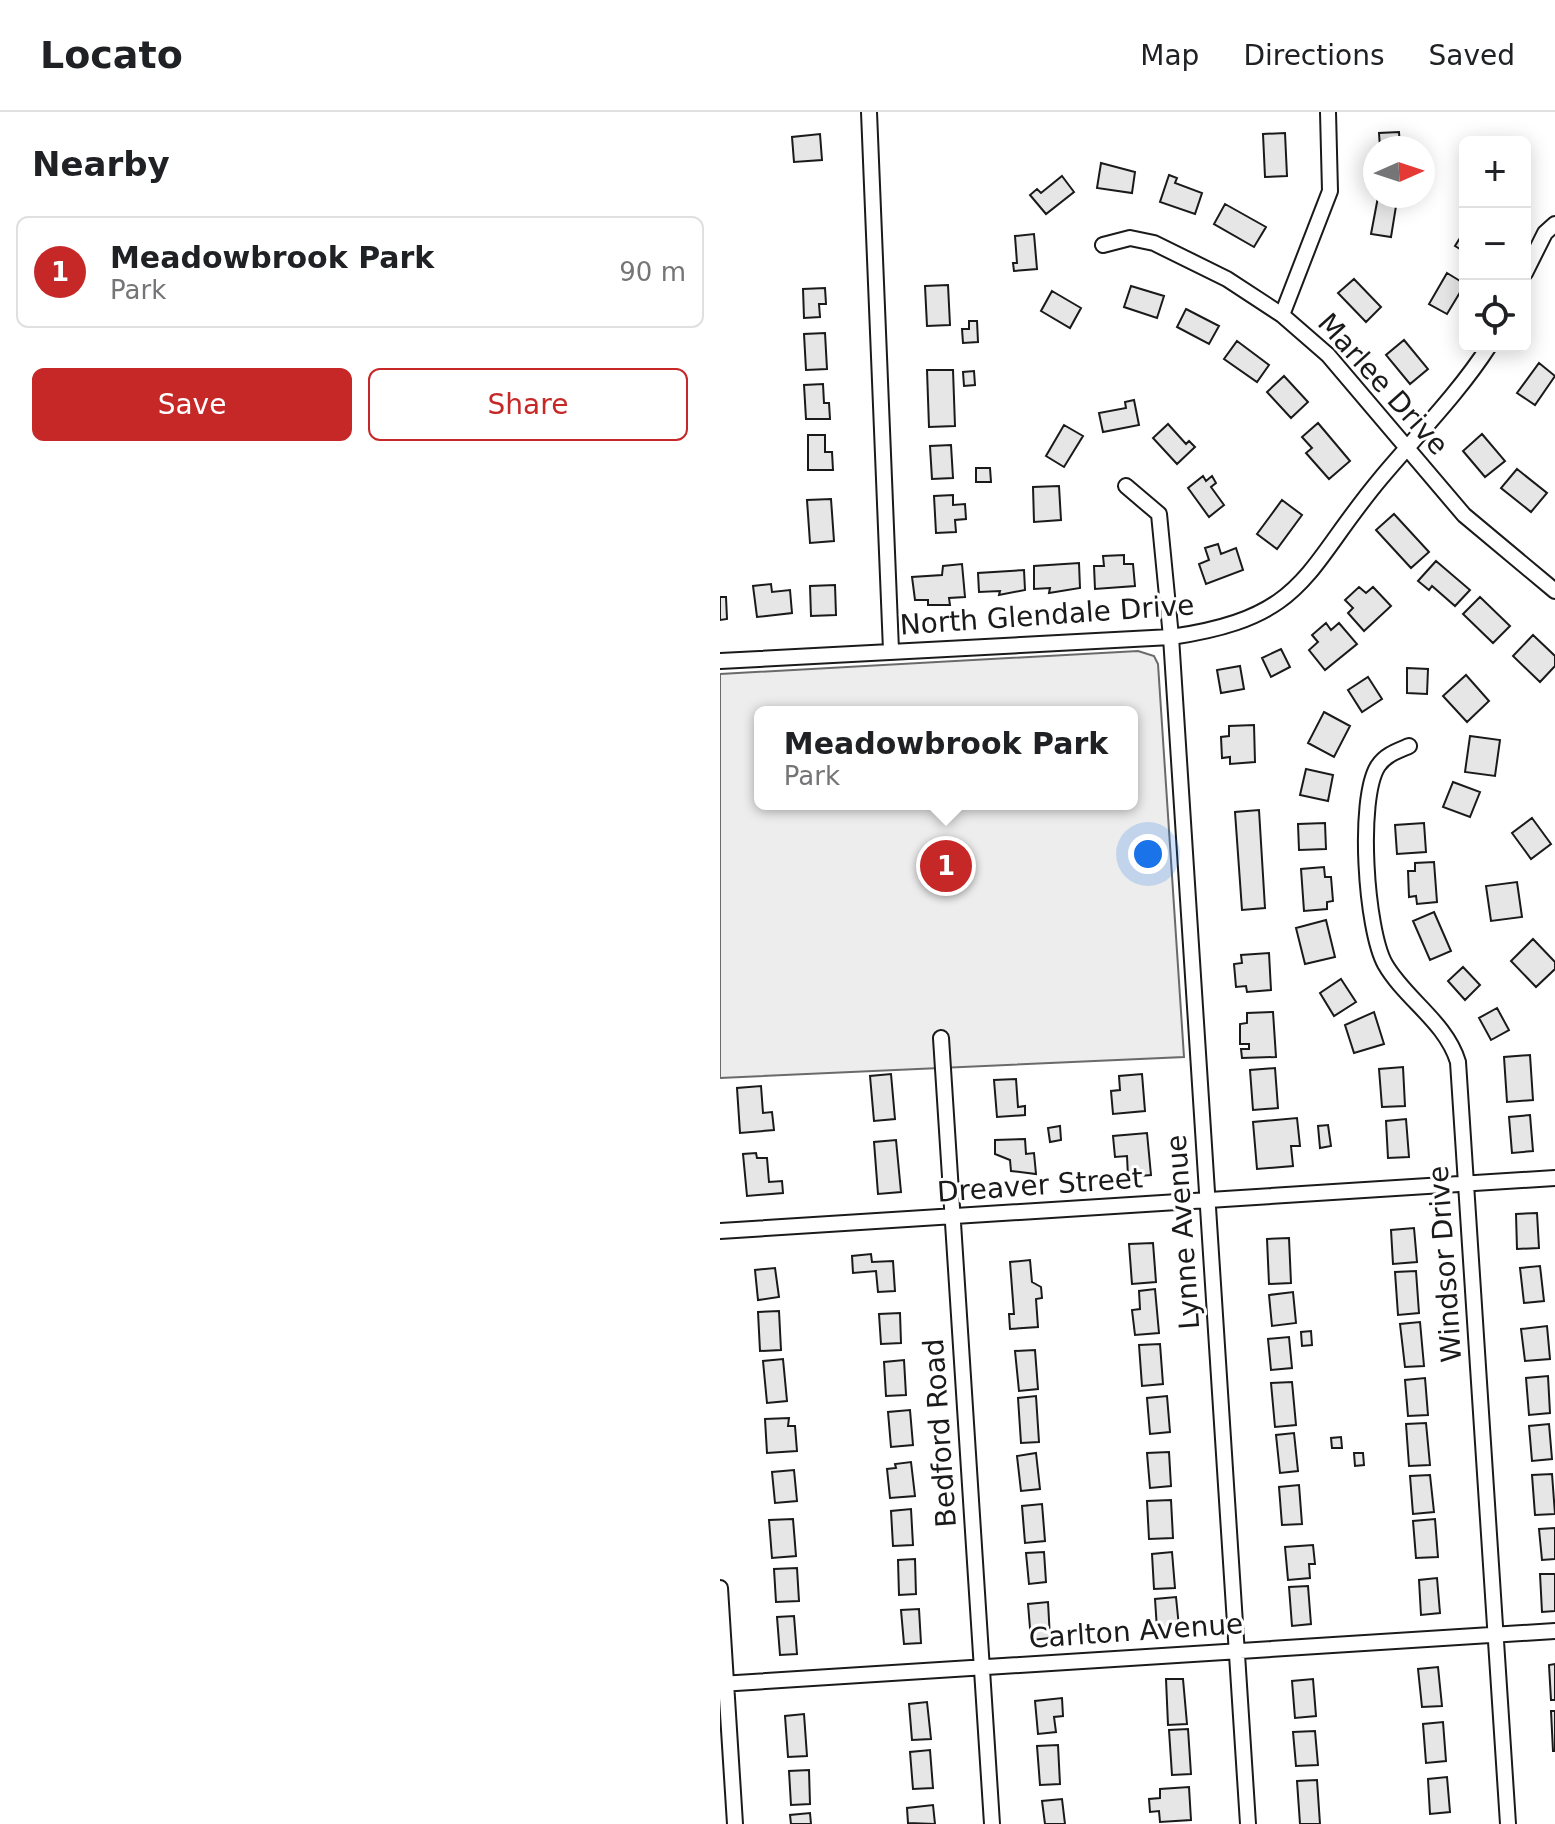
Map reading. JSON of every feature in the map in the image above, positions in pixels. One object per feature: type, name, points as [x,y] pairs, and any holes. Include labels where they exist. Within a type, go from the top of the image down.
[{"type":"street","points":[[869,112],[891,650]]},
{"type":"street","points":[[1282,315],[1330,191],[1328,112]]},
{"type":"street","points":[[1531,261],[1545,233],[1555,224]]},
{"type":"street","name":"Marlee Drive","points":[[1103,245],[1130,238],[1154,243],[1227,279],[1282,315],[1328,355],[1464,515],[1555,591]]},
{"type":"street","name":"North Glendale Drive","points":[[720,661],[1171,637],[1236,624],[1278,603],[1300,586],[1484,352]]},
{"type":"street","name":"Lynne Avenue","points":[[1126,486],[1159,514],[1171,637],[1248,1824]]},
{"type":"street","name":"Windsor Drive","points":[[1409,746],[1380,762],[1369,792],[1366,815],[1373,926],[1377,946],[1398,984],[1455,1050],[1498,1635],[1508,1824]]},
{"type":"street","name":"Bedford Road","points":[[941,1038],[992,1824]]},
{"type":"street","name":"Dreaver Street","points":[[720,1231],[1555,1178]]},
{"type":"street","points":[[720,1588],[723,1684],[735,1824]]},
{"type":"street","name":"Carlton Avenue","points":[[723,1684],[1555,1631]]},
{"type":"shaded area","points":[[1138,651],[1154,656],[1158,664],[1184,1057],[720,1078],[720,674]]},
{"type":"building","points":[[1399,132],[1399,136],[1379,136],[1379,133]]},
{"type":"building","points":[[1285,133],[1287,176],[1265,177],[1263,134]]},
{"type":"building","points":[[820,134],[822,160],[794,162],[792,137]]},
{"type":"building","points":[[1101,163],[1135,172],[1132,193],[1097,188]]},
{"type":"building","points":[[1169,175],[1177,178],[1175,183],[1202,193],[1195,214],[1160,202]]},
{"type":"building","points":[[1062,176],[1074,192],[1046,214],[1030,195],[1037,189],[1041,193]]},
{"type":"building","points":[[1225,204],[1266,227],[1254,247],[1214,224]]},
{"type":"building","points":[[1376,208],[1396,208],[1391,237],[1371,234]]},
{"type":"building","points":[[1034,234],[1037,269],[1014,271],[1013,263],[1017,263],[1015,236]]},
{"type":"building","points":[[1447,273],[1459,280],[1459,294],[1447,314],[1429,304]]},
{"type":"building","points":[[1354,279],[1381,307],[1366,322],[1338,293]]},
{"type":"building","points":[[948,285],[950,325],[927,326],[925,286]]},
{"type":"building","points":[[1131,286],[1164,296],[1157,318],[1124,307]]},
{"type":"building","points":[[825,288],[826,304],[819,304],[820,317],[804,318],[803,289]]},
{"type":"building","points":[[1052,291],[1081,308],[1070,328],[1041,311]]},
{"type":"building","points":[[1186,309],[1219,326],[1209,344],[1177,327]]},
{"type":"building","points":[[969,321],[977,321],[978,342],[963,343],[962,329],[969,329]]},
{"type":"building","points":[[825,333],[827,369],[806,370],[804,334]]},
{"type":"building","points":[[1404,340],[1428,369],[1410,384],[1386,355]]},
{"type":"building","points":[[1237,341],[1269,365],[1257,382],[1224,359]]},
{"type":"building","points":[[1539,363],[1555,376],[1535,405],[1517,393]]},
{"type":"building","points":[[927,370],[953,370],[955,426],[929,427]]},
{"type":"building","points":[[974,371],[975,385],[964,386],[963,372]]},
{"type":"building","points":[[1284,376],[1308,402],[1291,418],[1267,392]]},
{"type":"building","points":[[823,384],[824,403],[829,403],[830,419],[806,419],[804,385]]},
{"type":"building","points":[[1134,400],[1139,425],[1103,432],[1099,413],[1126,408],[1125,402]]},
{"type":"building","points":[[1318,423],[1350,461],[1329,479],[1306,453],[1312,448],[1302,437]]},
{"type":"building","points":[[1168,424],[1186,444],[1189,441],[1195,447],[1177,464],[1153,438]]},
{"type":"building","points":[[1064,425],[1083,436],[1064,467],[1046,456]]},
{"type":"building","points":[[1482,434],[1505,461],[1485,477],[1463,451]]},
{"type":"building","points":[[808,435],[825,435],[825,452],[832,452],[833,470],[808,470]]},
{"type":"building","points":[[951,445],[953,478],[932,479],[930,446]]},
{"type":"building","points":[[976,468],[990,468],[991,482],[976,482]]},
{"type":"building","points":[[1517,469],[1547,493],[1531,512],[1501,488]]},
{"type":"building","points":[[1203,476],[1206,481],[1212,476],[1216,483],[1211,487],[1224,505],[1209,517],[1188,488]]},
{"type":"building","points":[[1059,486],[1061,520],[1034,522],[1033,487]]},
{"type":"building","points":[[953,495],[953,505],[965,504],[966,519],[955,520],[956,532],[936,533],[934,496]]},
{"type":"building","points":[[831,499],[834,541],[810,543],[807,500]]},
{"type":"building","points":[[1282,500],[1302,515],[1277,549],[1257,534]]},
{"type":"building","points":[[1394,514],[1429,552],[1411,568],[1376,530]]},
{"type":"building","points":[[1218,544],[1221,554],[1236,548],[1243,570],[1206,584],[1199,564],[1209,560],[1205,548]]},
{"type":"building","points":[[1124,555],[1124,564],[1133,564],[1135,586],[1095,589],[1094,566],[1104,566],[1103,556]]},
{"type":"building","points":[[1436,561],[1470,590],[1455,606],[1432,586],[1429,590],[1418,581]]},
{"type":"building","points":[[1079,563],[1080,588],[1049,593],[1050,588],[1034,589],[1034,566]]},
{"type":"building","points":[[962,564],[965,597],[949,598],[950,605],[928,605],[928,600],[915,600],[912,577],[942,575],[943,566]]},
{"type":"building","points":[[1024,570],[1025,590],[999,595],[1000,591],[979,592],[978,573]]},
{"type":"building","points":[[771,584],[772,592],[790,590],[792,613],[757,617],[753,586]]},
{"type":"building","points":[[835,585],[836,615],[811,616],[810,586]]},
{"type":"building","points":[[1359,587],[1366,593],[1373,587],[1391,606],[1364,631],[1348,613],[1353,608],[1345,600]]},
{"type":"building","points":[[720,597],[726,597],[727,619],[720,620]]},
{"type":"building","points":[[1480,597],[1510,626],[1493,643],[1463,614]]},
{"type":"building","points":[[1326,623],[1331,630],[1339,623],[1357,644],[1325,670],[1309,650],[1318,642],[1312,635]]},
{"type":"building","points":[[1533,635],[1555,656],[1555,666],[1540,682],[1513,656]]},
{"type":"building","points":[[1281,649],[1290,667],[1271,677],[1262,658]]},
{"type":"building","points":[[1240,666],[1244,689],[1221,693],[1217,670]]},
{"type":"building","points":[[1407,668],[1428,669],[1427,694],[1407,693]]},
{"type":"building","points":[[1466,675],[1489,701],[1467,722],[1443,696]]},
{"type":"building","points":[[1368,677],[1382,699],[1362,712],[1348,690]]},
{"type":"building","points":[[1324,712],[1350,726],[1334,757],[1308,743]]},
{"type":"building","points":[[1254,725],[1255,762],[1230,764],[1230,757],[1222,758],[1221,737],[1229,736],[1229,726]]},
{"type":"building","points":[[1470,736],[1500,740],[1495,776],[1465,772]]},
{"type":"building","points":[[1306,769],[1333,775],[1328,801],[1300,795]]},
{"type":"building","points":[[1453,782],[1480,792],[1470,817],[1443,807]]},
{"type":"building","points":[[1259,810],[1265,908],[1242,910],[1235,812]]},
{"type":"building","points":[[1532,818],[1551,844],[1531,859],[1512,833]]},
{"type":"building","points":[[1325,823],[1326,849],[1299,850],[1298,824]]},
{"type":"building","points":[[1424,823],[1426,852],[1397,854],[1395,825]]},
{"type":"building","points":[[1434,862],[1437,902],[1417,904],[1416,896],[1409,897],[1408,871],[1415,871],[1415,863]]},
{"type":"building","points":[[1324,867],[1325,877],[1331,877],[1333,901],[1327,902],[1327,909],[1304,911],[1301,869]]},
{"type":"building","points":[[1517,882],[1522,917],[1491,921],[1486,886]]},
{"type":"building","points":[[1434,912],[1451,951],[1430,960],[1413,921]]},
{"type":"building","points":[[1326,920],[1335,957],[1305,964],[1296,928]]},
{"type":"building","points":[[1533,939],[1555,962],[1555,969],[1536,987],[1511,961]]},
{"type":"building","points":[[1269,953],[1271,990],[1247,992],[1246,986],[1236,987],[1234,964],[1242,963],[1241,955]]},
{"type":"building","points":[[1463,967],[1480,985],[1465,1000],[1448,981]]},
{"type":"building","points":[[1341,979],[1356,1002],[1334,1016],[1320,993]]},
{"type":"building","points":[[1497,1008],[1509,1030],[1491,1040],[1479,1018]]},
{"type":"building","points":[[1273,1012],[1276,1057],[1242,1058],[1241,1049],[1249,1049],[1249,1044],[1240,1044],[1240,1024],[1247,1023],[1247,1013]]},
{"type":"building","points":[[1374,1012],[1384,1044],[1354,1053],[1345,1025]]},
{"type":"building","points":[[1530,1055],[1533,1100],[1507,1102],[1504,1057]]},
{"type":"building","points":[[1403,1067],[1405,1106],[1382,1107],[1379,1069]]},
{"type":"building","points":[[1275,1068],[1278,1108],[1253,1110],[1250,1070]]},
{"type":"building","points":[[891,1074],[895,1119],[874,1121],[870,1076]]},
{"type":"building","points":[[1142,1074],[1145,1111],[1113,1114],[1111,1091],[1120,1090],[1119,1076]]},
{"type":"building","points":[[1016,1079],[1018,1107],[1025,1106],[1025,1115],[997,1117],[994,1080]]},
{"type":"building","points":[[761,1086],[763,1113],[772,1112],[774,1130],[740,1133],[737,1088]]},
{"type":"building","points":[[1530,1115],[1533,1151],[1512,1153],[1509,1117]]},
{"type":"building","points":[[1297,1118],[1300,1146],[1291,1146],[1293,1166],[1257,1169],[1253,1122]]},
{"type":"building","points":[[1406,1119],[1409,1157],[1388,1158],[1386,1121]]},
{"type":"building","points":[[1328,1125],[1331,1146],[1320,1148],[1318,1126]]},
{"type":"building","points":[[1060,1126],[1061,1140],[1050,1142],[1048,1128]]},
{"type":"building","points":[[1147,1133],[1151,1175],[1128,1177],[1127,1156],[1115,1157],[1113,1136]]},
{"type":"building","points":[[1025,1139],[1026,1154],[1034,1153],[1036,1174],[1011,1171],[1010,1160],[995,1154],[995,1140]]},
{"type":"building","points":[[896,1140],[901,1192],[878,1194],[874,1142]]},
{"type":"building","points":[[756,1153],[757,1158],[767,1158],[769,1182],[782,1181],[783,1193],[747,1196],[743,1154]]},
{"type":"building","points":[[1537,1213],[1539,1248],[1517,1249],[1516,1214]]},
{"type":"building","points":[[1414,1228],[1417,1262],[1393,1264],[1391,1230]]},
{"type":"building","points":[[1289,1238],[1291,1283],[1269,1284],[1267,1239]]},
{"type":"building","points":[[1153,1243],[1156,1282],[1132,1284],[1129,1244]]},
{"type":"building","points":[[871,1254],[872,1262],[893,1261],[895,1291],[878,1292],[876,1271],[853,1273],[852,1256]]},
{"type":"building","points":[[1030,1260],[1032,1282],[1041,1287],[1042,1298],[1036,1299],[1038,1327],[1010,1329],[1009,1314],[1014,1314],[1010,1262]]},
{"type":"building","points":[[1540,1266],[1544,1301],[1524,1303],[1520,1268]]},
{"type":"building","points":[[775,1268],[779,1297],[758,1300],[755,1270]]},
{"type":"building","points":[[1416,1271],[1419,1313],[1398,1315],[1395,1272]]},
{"type":"building","points":[[1155,1289],[1159,1333],[1135,1335],[1132,1310],[1140,1309],[1139,1291]]},
{"type":"building","points":[[1293,1292],[1296,1323],[1272,1326],[1269,1295]]},
{"type":"building","points":[[779,1311],[781,1350],[760,1351],[758,1312]]},
{"type":"building","points":[[900,1313],[901,1343],[881,1344],[879,1314]]},
{"type":"building","points":[[1420,1322],[1424,1366],[1405,1367],[1400,1324]]},
{"type":"building","points":[[1547,1326],[1550,1359],[1525,1361],[1521,1329]]},
{"type":"building","points":[[1311,1331],[1312,1345],[1302,1346],[1301,1332]]},
{"type":"building","points":[[1289,1337],[1292,1368],[1271,1370],[1268,1339]]},
{"type":"building","points":[[1160,1344],[1163,1384],[1142,1386],[1139,1345]]},
{"type":"building","points":[[1035,1350],[1038,1389],[1019,1391],[1015,1351]]},
{"type":"building","points":[[783,1359],[787,1401],[767,1403],[763,1361]]},
{"type":"building","points":[[904,1360],[906,1395],[886,1396],[884,1362]]},
{"type":"building","points":[[1548,1376],[1550,1413],[1529,1415],[1526,1378]]},
{"type":"building","points":[[1425,1378],[1428,1415],[1408,1416],[1405,1380]]},
{"type":"building","points":[[1292,1382],[1296,1425],[1275,1427],[1271,1383]]},
{"type":"building","points":[[1036,1396],[1039,1442],[1021,1443],[1018,1398]]},
{"type":"building","points":[[1167,1396],[1170,1432],[1150,1434],[1147,1398]]},
{"type":"building","points":[[910,1410],[913,1445],[891,1447],[888,1412]]},
{"type":"building","points":[[789,1418],[788,1426],[795,1426],[797,1451],[767,1453],[765,1419]]},
{"type":"building","points":[[1426,1423],[1430,1465],[1409,1466],[1406,1424]]},
{"type":"building","points":[[1549,1424],[1552,1459],[1532,1461],[1529,1426]]},
{"type":"building","points":[[1294,1433],[1298,1471],[1280,1473],[1276,1435]]},
{"type":"building","points":[[1341,1437],[1342,1448],[1332,1448],[1331,1438]]},
{"type":"building","points":[[1169,1452],[1171,1486],[1150,1488],[1147,1453]]},
{"type":"building","points":[[1036,1453],[1040,1489],[1021,1491],[1017,1456]]},
{"type":"building","points":[[1354,1453],[1363,1453],[1364,1465],[1355,1466]]},
{"type":"building","points":[[911,1462],[915,1496],[890,1498],[887,1469],[896,1468],[895,1464]]},
{"type":"building","points":[[794,1470],[797,1501],[775,1503],[772,1472]]},
{"type":"building","points":[[1552,1474],[1555,1514],[1535,1515],[1532,1475]]},
{"type":"building","points":[[1430,1475],[1434,1512],[1413,1514],[1410,1476]]},
{"type":"building","points":[[1299,1485],[1302,1524],[1282,1525],[1279,1487]]},
{"type":"building","points":[[1171,1500],[1173,1538],[1149,1539],[1147,1501]]},
{"type":"building","points":[[1042,1504],[1045,1541],[1025,1543],[1022,1506]]},
{"type":"building","points":[[911,1509],[913,1545],[893,1546],[891,1511]]},
{"type":"building","points":[[793,1519],[796,1556],[772,1558],[769,1520]]},
{"type":"building","points":[[1435,1519],[1438,1557],[1416,1558],[1413,1521]]},
{"type":"building","points":[[1555,1528],[1555,1559],[1542,1560],[1539,1529]]},
{"type":"building","points":[[1313,1545],[1315,1564],[1309,1564],[1310,1578],[1288,1580],[1285,1547]]},
{"type":"building","points":[[1044,1552],[1046,1582],[1029,1584],[1026,1553]]},
{"type":"building","points":[[1172,1552],[1175,1588],[1154,1589],[1152,1554]]},
{"type":"building","points":[[915,1559],[916,1594],[899,1595],[898,1560]]},
{"type":"building","points":[[797,1568],[799,1601],[776,1602],[774,1569]]},
{"type":"building","points":[[1540,1574],[1555,1574],[1555,1611],[1542,1612]]},
{"type":"building","points":[[1437,1578],[1440,1613],[1421,1615],[1419,1580]]},
{"type":"building","points":[[1308,1586],[1311,1624],[1292,1626],[1289,1587]]},
{"type":"building","points":[[1176,1597],[1179,1627],[1157,1629],[1155,1599]]},
{"type":"building","points":[[1048,1602],[1050,1638],[1031,1640],[1028,1604]]},
{"type":"building","points":[[919,1609],[921,1643],[904,1644],[901,1610]]},
{"type":"building","points":[[794,1616],[797,1654],[780,1655],[777,1617]]},
{"type":"building","points":[[1555,1664],[1555,1700],[1551,1700],[1549,1665]]},
{"type":"building","points":[[1438,1667],[1442,1706],[1422,1707],[1418,1669]]},
{"type":"building","points":[[1166,1679],[1183,1679],[1187,1724],[1168,1725]]},
{"type":"building","points":[[1313,1679],[1316,1716],[1295,1718],[1292,1681]]},
{"type":"building","points":[[1062,1698],[1063,1716],[1054,1717],[1056,1732],[1038,1734],[1035,1701]]},
{"type":"building","points":[[927,1702],[931,1739],[912,1740],[909,1704]]},
{"type":"building","points":[[1551,1711],[1555,1711],[1555,1751],[1553,1751]]},
{"type":"building","points":[[804,1714],[807,1756],[788,1757],[785,1716]]},
{"type":"building","points":[[1443,1722],[1446,1761],[1426,1763],[1423,1724]]},
{"type":"building","points":[[1188,1729],[1191,1774],[1172,1775],[1169,1730]]},
{"type":"building","points":[[1315,1731],[1318,1765],[1296,1766],[1293,1732]]},
{"type":"building","points":[[1058,1745],[1060,1784],[1040,1785],[1037,1746]]},
{"type":"building","points":[[930,1750],[933,1788],[913,1789],[910,1752]]},
{"type":"building","points":[[809,1770],[810,1804],[791,1805],[789,1771]]},
{"type":"building","points":[[1447,1777],[1450,1812],[1430,1814],[1428,1779]]},
{"type":"building","points":[[1317,1780],[1320,1824],[1300,1824],[1297,1781]]},
{"type":"building","points":[[1189,1787],[1191,1820],[1160,1822],[1159,1811],[1150,1812],[1149,1799],[1160,1798],[1160,1789]]},
{"type":"building","points":[[1062,1799],[1065,1824],[1045,1824],[1042,1801]]},
{"type":"building","points":[[933,1805],[935,1824],[908,1823],[907,1808]]},
{"type":"building","points":[[810,1813],[811,1824],[791,1824],[790,1815]]},
{"type":"place","name":"Meadowbrook Park","points":[[946,866]]}]
